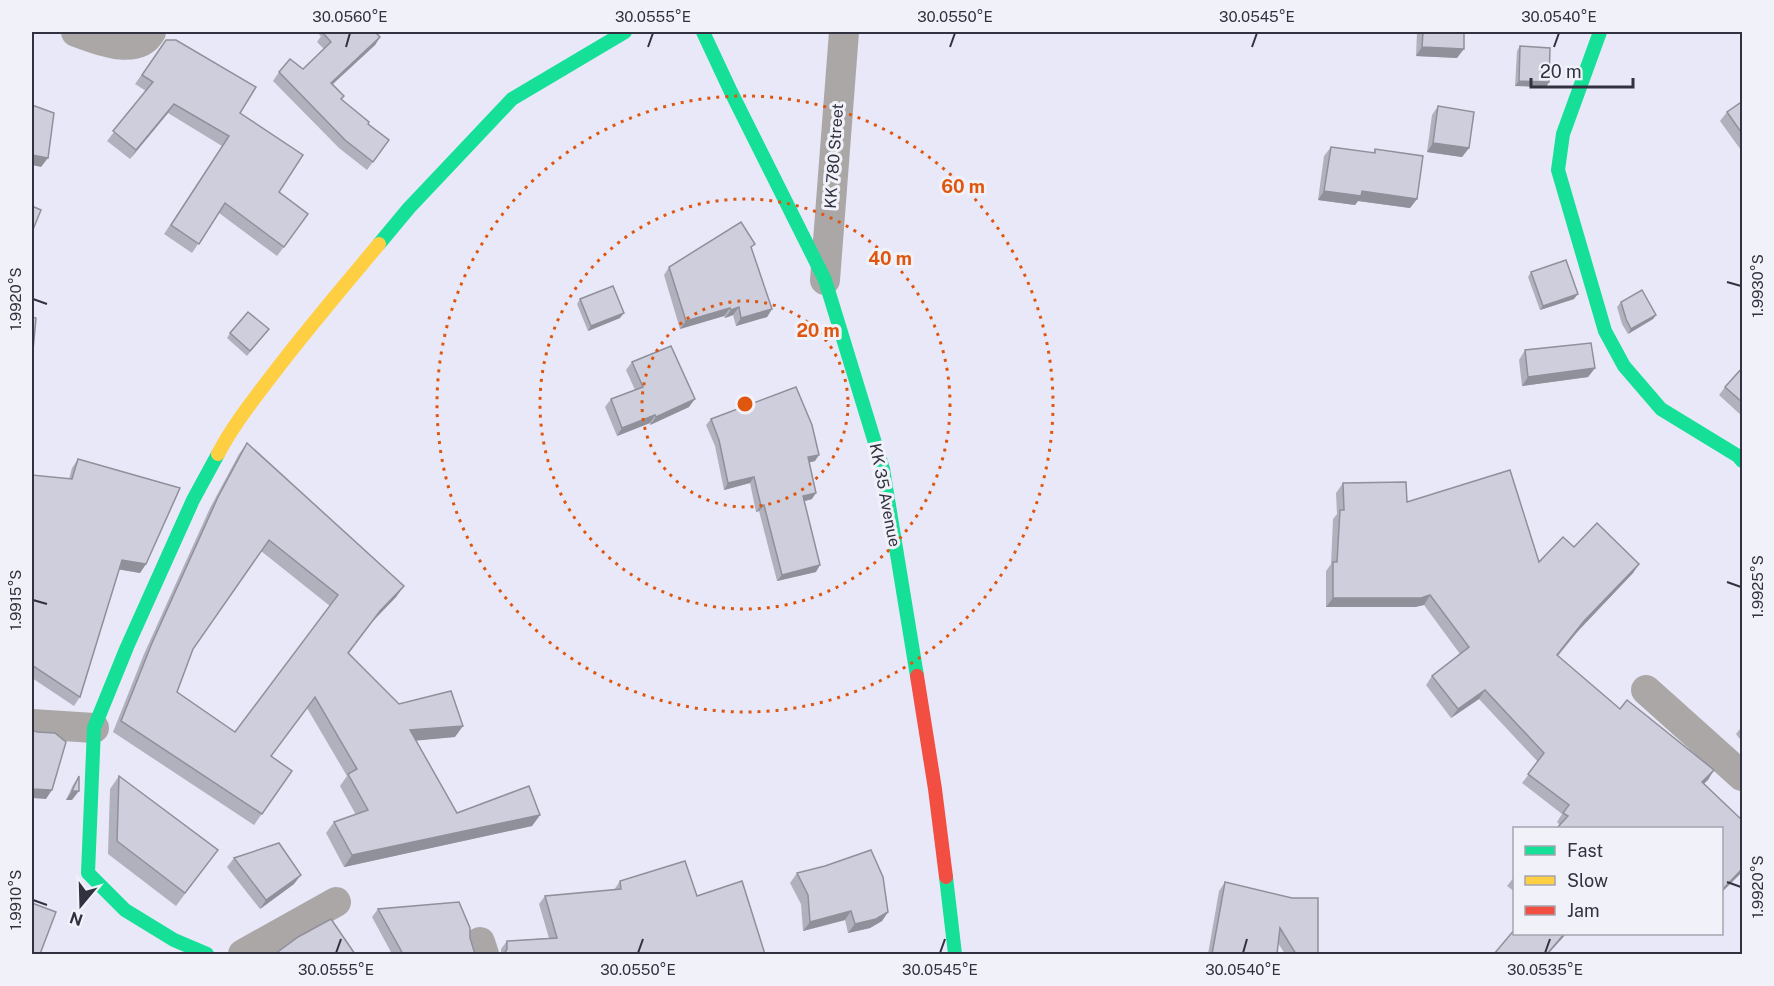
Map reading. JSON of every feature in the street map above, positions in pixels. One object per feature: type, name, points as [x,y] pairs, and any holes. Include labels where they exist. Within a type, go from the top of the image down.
[{"type":"street","points":[[76,32],[103,42],[128,45],[140,43],[151,32]]},
{"type":"street","points":[[207,954],[174,940],[125,910],[88,873],[94,728],[127,647],[193,500],[226,439],[255,398],[315,320],[409,208],[512,99],[625,32]]},
{"type":"street","name":"KK 35 Avenue","points":[[704,32],[736,103],[825,280],[883,469],[935,789],[954,954]]},
{"type":"street","name":"KK 780 Street","points":[[825,280],[844,32]]},
{"type":"street","points":[[1600,32],[1563,134],[1558,170],[1605,331],[1624,366],[1661,409],[1743,461]]},
{"type":"street","points":[[1646,690],[1743,776]]},
{"type":"street","points":[[32,724],[94,728]]},
{"type":"street","points":[[243,954],[336,902]]},
{"type":"building","points":[[375,32],[380,37],[331,83],[344,96],[341,99],[389,140],[373,162],[345,140],[279,72],[290,59],[303,69],[331,42],[323,33]]},
{"type":"building","points":[[1423,32],[1464,32],[1464,49],[1422,47]]},
{"type":"building","points":[[166,40],[176,40],[256,87],[240,113],[303,155],[279,192],[308,214],[284,247],[225,203],[199,244],[171,225],[229,136],[174,104],[136,150],[113,131],[153,82],[142,75]]},
{"type":"building","points":[[1520,46],[1550,48],[1549,82],[1519,81]]},
{"type":"building","points":[[1743,101],[1743,135],[1727,112]]},
{"type":"building","points":[[32,105],[54,113],[48,158],[32,155]]},
{"type":"building","points":[[1438,106],[1474,112],[1469,148],[1433,143]]},
{"type":"building","points":[[1331,147],[1375,153],[1375,149],[1423,156],[1417,199],[1362,191],[1361,196],[1324,191]]},
{"type":"building","points":[[32,206],[41,210],[32,232]]},
{"type":"building","points":[[741,222],[755,244],[751,247],[772,309],[741,318],[739,307],[731,310],[730,308],[686,321],[669,267]]},
{"type":"building","points":[[1566,260],[1578,294],[1543,306],[1531,272]]},
{"type":"building","points":[[613,286],[624,313],[591,326],[580,299]]},
{"type":"building","points":[[1642,290],[1656,315],[1631,329],[1621,302]]},
{"type":"building","points":[[248,312],[269,329],[250,351],[230,333]]},
{"type":"building","points":[[32,317],[36,318],[32,361]]},
{"type":"building","points":[[1591,343],[1595,368],[1528,377],[1525,350]]},
{"type":"building","points":[[671,346],[695,399],[656,417],[655,415],[622,428],[611,399],[643,387],[632,362]]},
{"type":"building","points":[[1743,367],[1743,403],[1725,387]]},
{"type":"building","points":[[796,387],[812,425],[819,455],[808,457],[816,493],[803,496],[820,565],[782,575],[764,505],[761,506],[754,477],[728,483],[719,440],[711,419]]},
{"type":"building","points":[[247,443],[404,586],[380,611],[348,653],[399,704],[451,691],[463,726],[410,730],[457,813],[529,786],[540,815],[352,855],[334,822],[368,810],[348,774],[357,769],[315,697],[271,756],[292,771],[262,814],[121,721],[152,643],[218,497]],"holes":[[[269,540],[338,595],[235,732],[177,692],[193,649]]]},
{"type":"building","points":[[78,459],[180,488],[146,564],[122,560],[80,697],[32,665],[32,475],[72,479]]},
{"type":"building","points":[[1510,470],[1539,562],[1563,537],[1574,547],[1597,523],[1639,564],[1584,621],[1557,655],[1620,709],[1627,700],[1714,770],[1702,782],[1743,821],[1743,868],[1723,889],[1723,827],[1558,827],[1568,816],[1563,813],[1569,805],[1528,774],[1544,753],[1485,690],[1458,709],[1432,676],[1469,647],[1430,595],[1421,598],[1333,598],[1333,562],[1337,562],[1340,510],[1344,510],[1343,483],[1406,482],[1407,502]]},
{"type":"building","points":[[32,730],[55,733],[66,742],[52,790],[32,789]]},
{"type":"building","points":[[79,776],[79,791],[72,791]]},
{"type":"building","points":[[119,776],[218,850],[185,893],[117,841]]},
{"type":"building","points":[[279,843],[301,875],[266,900],[234,858]]},
{"type":"building","points":[[871,850],[883,877],[888,912],[876,919],[855,924],[851,911],[810,922],[808,895],[797,873]]},
{"type":"building","points":[[685,861],[697,896],[742,881],[764,954],[504,954],[507,941],[557,938],[545,896],[621,889],[620,881]]},
{"type":"building","points":[[1225,882],[1292,898],[1318,898],[1318,954],[1296,954],[1280,928],[1277,954],[1212,954]]},
{"type":"building","points":[[459,902],[470,928],[470,938],[476,954],[403,954],[378,909]]},
{"type":"building","points":[[32,903],[56,912],[40,954],[32,954]]},
{"type":"building","points":[[331,919],[355,954],[275,954],[298,937]]},
{"type":"building","points":[[1513,931],[1513,935],[1563,935],[1547,954],[1494,954]]},
{"type":"traffic: fast","points":[[379,244],[409,208],[512,99],[625,32]]},
{"type":"traffic: fast","points":[[703,32],[825,280],[883,469],[917,676]]},
{"type":"traffic: fast","points":[[1600,32],[1563,134],[1558,170],[1605,331],[1624,366],[1661,409],[1738,456],[1742,461]]},
{"type":"traffic: fast","points":[[207,954],[174,940],[125,910],[88,873],[94,728],[127,647],[193,500],[218,454]]},
{"type":"traffic: fast","points":[[946,877],[955,954]]},
{"type":"traffic: slow","points":[[218,454],[237,423],[273,374],[379,244]]},
{"type":"traffic: jam","points":[[917,676],[946,877]]}]
